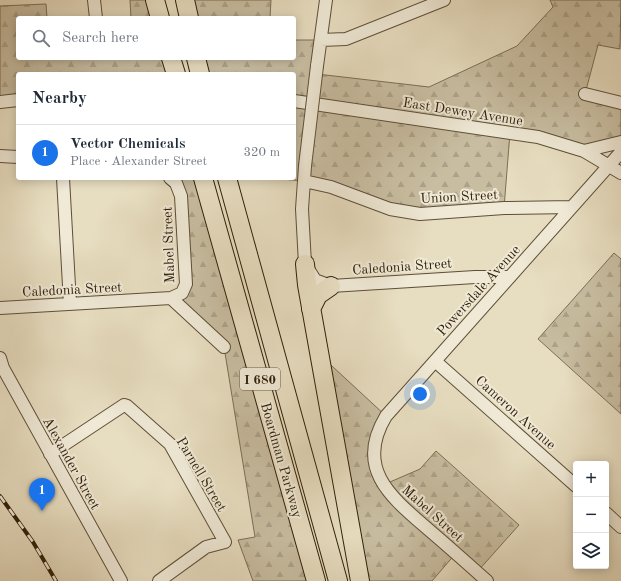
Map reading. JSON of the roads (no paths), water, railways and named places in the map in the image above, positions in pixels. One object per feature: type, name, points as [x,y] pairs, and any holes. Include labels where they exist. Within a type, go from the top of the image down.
[{"type":"highway","points":[[155,0],[160,16]]},
{"type":"highway","points":[[160,0],[161,16]]},
{"type":"highway","points":[[186,0],[189,16]]},
{"type":"highway","name":"Boardman Parkway","points":[[204,180],[316,581]]},
{"type":"highway","name":"Boardman Parkway","points":[[228,180],[338,581]]},
{"type":"highway","points":[[305,264],[306,285],[360,581]]},
{"type":"highway","points":[[311,309],[318,295],[331,286]]},
{"type":"street","points":[[94,0],[96,16]]},
{"type":"street","points":[[305,264],[302,209],[305,166],[326,0]]},
{"type":"street","points":[[321,40],[346,39],[444,0]]},
{"type":"street","points":[[585,94],[621,103]]},
{"type":"street","points":[[0,102],[16,100]]},
{"type":"street","name":"East Dewey Avenue","points":[[296,101],[538,137],[584,152],[610,165],[621,173]]},
{"type":"street","points":[[584,152],[621,142]]},
{"type":"street","name":"Powersdale Avenue","points":[[374,456],[378,432],[386,416],[621,152]]},
{"type":"street","points":[[0,156],[16,157]]},
{"type":"street","points":[[63,180],[70,304]]},
{"type":"street","name":"Mabel Street","points":[[173,181],[181,196],[186,284],[182,293],[171,298],[224,347]]},
{"type":"street","name":"Union Street","points":[[304,181],[331,187],[390,209],[420,214],[504,208],[572,207]]},
{"type":"street","name":"Caledonia Street","points":[[305,264],[315,280],[331,286],[474,277],[510,277]]},
{"type":"street","name":"Caledonia Street","points":[[0,308],[171,298]]},
{"type":"street","name":"Alexander Street","points":[[0,358],[2,366],[121,581]]},
{"type":"street","name":"Cameron Avenue","points":[[435,361],[573,483]]},
{"type":"street","name":"Parnell Street","points":[[50,454],[121,406],[127,406],[170,444],[225,542],[206,547],[159,581]]},
{"type":"street","name":"Mabel Street","points":[[374,456],[378,475],[389,493],[487,581]]},
{"type":"street","points":[[609,516],[621,527]]},
{"type":"railway","points":[[0,496],[33,542],[56,581]]},
{"type":"place","name":"Vector Chemicals","points":[[42,511]]}]
